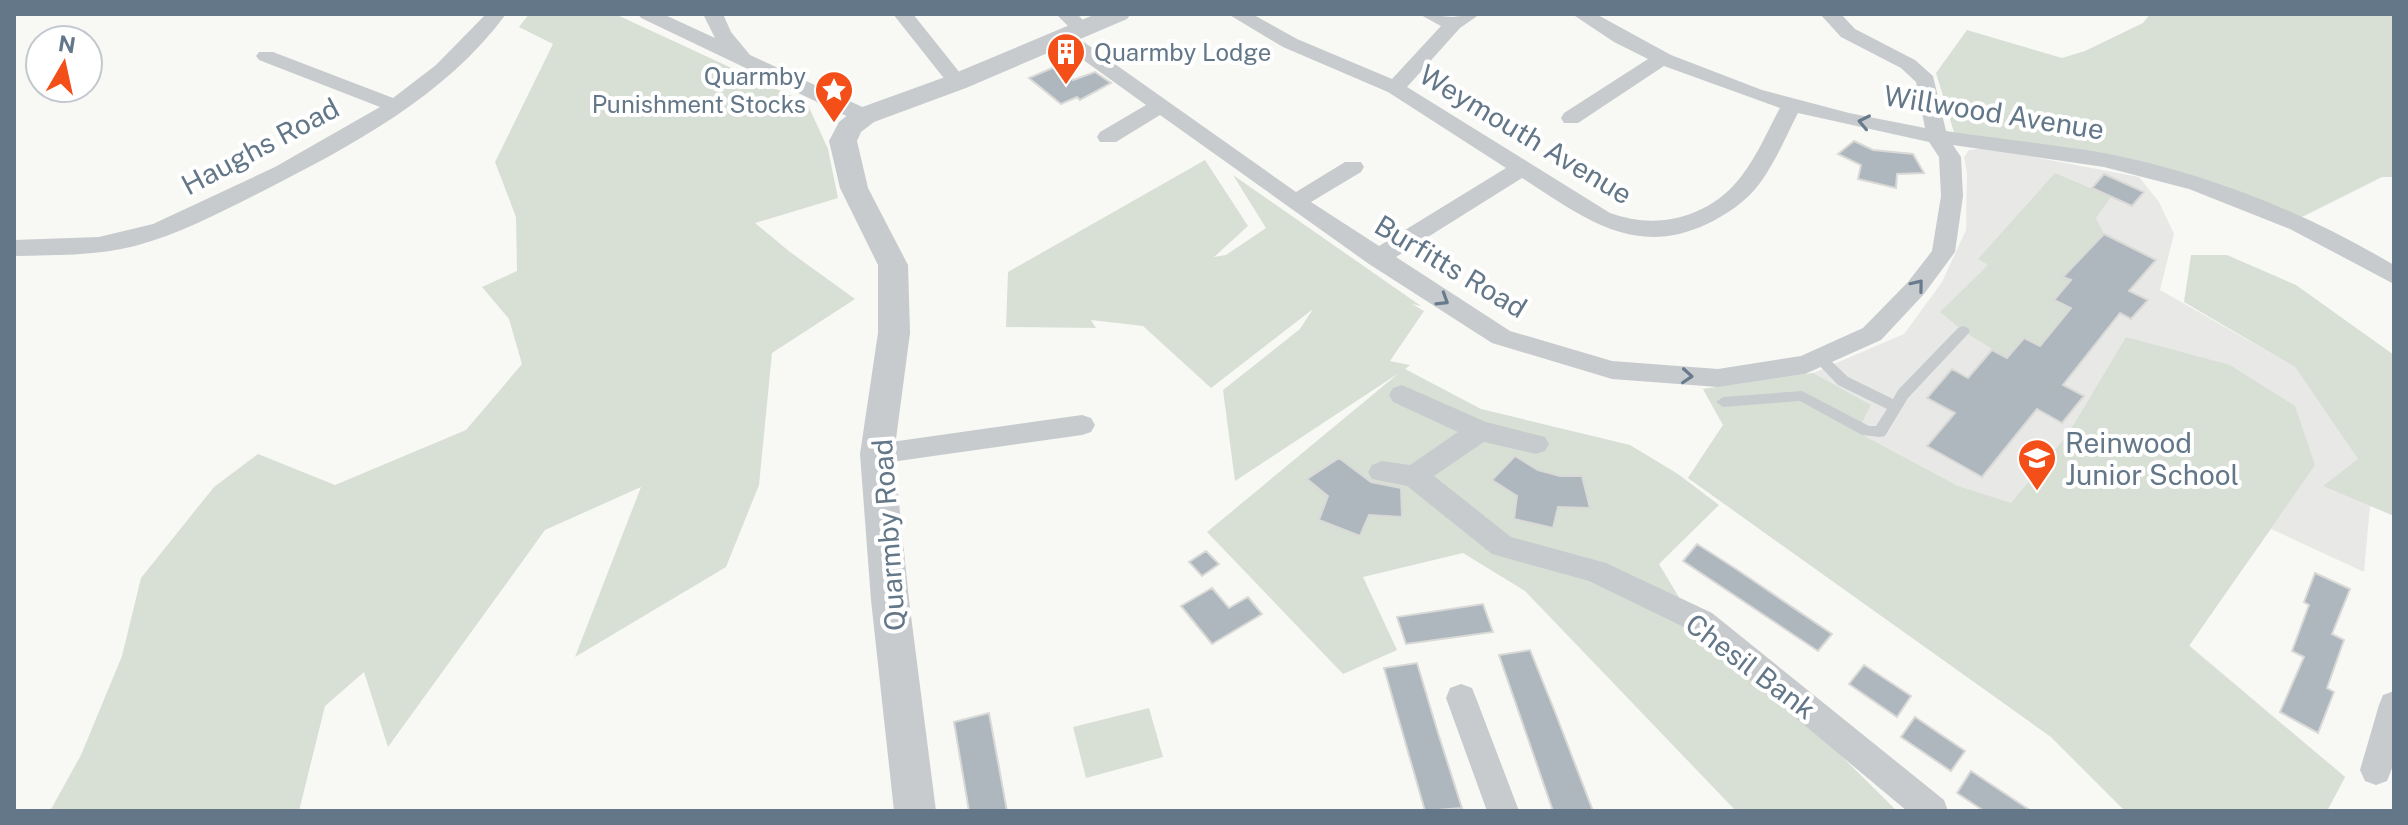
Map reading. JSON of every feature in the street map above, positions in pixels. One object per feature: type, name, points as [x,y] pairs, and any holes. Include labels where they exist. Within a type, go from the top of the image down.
[{"type":"street","name":"Haughs Road","points":[[14,248],[93,243],[146,235],[190,218],[297,164],[396,106],[438,77],[469,48],[496,14]]},
{"type":"street","points":[[648,14],[782,79]]},
{"type":"street","points":[[713,14],[722,34],[736,51],[857,122],[957,82],[1071,27],[1118,14]]},
{"type":"street","points":[[903,14],[957,82]]},
{"type":"street","name":"Weymouth Avenue","points":[[1238,14],[1290,43],[1395,88],[1520,169],[1631,229],[1679,228],[1716,211],[1751,180],[1791,107]]},
{"type":"street","points":[[1429,14],[1462,19]]},
{"type":"street","name":"Willwood Avenue","points":[[1582,14],[1662,59],[1791,107],[1937,137],[2079,155],[2218,190],[2294,221],[2394,276]]},
{"type":"street","name":"Burfitts Road","points":[[1071,27],[1160,106],[1377,258],[1501,337],[1612,370],[1718,378],[1805,365],[1872,334],[1916,288],[1943,252],[1952,196],[1950,157],[1937,137],[1926,80],[1908,64],[1848,33],[1830,14]]},
{"type":"street","points":[[1395,88],[1462,19]]},
{"type":"street","points":[[266,56],[396,106]]},
{"type":"street","points":[[1571,118],[1662,59]]},
{"type":"street","points":[[1108,137],[1160,106]]},
{"type":"street","name":"Quarmby Road","points":[[857,122],[843,141],[854,188],[893,265],[894,333],[877,454],[890,600],[915,811]]},
{"type":"street","points":[[1295,202],[1353,167]]},
{"type":"street","points":[[1377,258],[1520,169]]},
{"type":"street","points":[[1402,395],[1480,431],[1536,444]]},
{"type":"street","points":[[877,454],[1082,425]]},
{"type":"street","points":[[1382,472],[1414,476],[1480,431]]},
{"type":"street","name":"Chesil Bank","points":[[1414,476],[1502,546],[1596,571],[1702,622],[1932,811]]},
{"type":"street","points":[[1461,698],[1503,811]]},
{"type":"street","points":[[2376,770],[2394,705]]},
{"type":"lane","points":[[1723,402],[1802,396],[1874,433],[1880,432],[1903,394],[1963,331]]},
{"type":"lane","points":[[1820,358],[1843,381],[1896,407]]},
{"type":"shaded area","points":[[529,14],[615,14],[807,103],[828,149],[838,198],[755,223],[855,299],[772,353],[759,485],[726,567],[575,657],[641,487],[545,530],[388,747],[364,672],[325,706],[299,811],[50,811],[81,755],[122,656],[141,578],[214,487],[258,454],[335,485],[466,430],[522,364],[509,319],[482,287],[517,271],[516,217],[495,162],[553,44],[519,27]]},
{"type":"shaded area","points":[[2150,14],[2394,14],[2394,177],[2382,177],[2294,221],[2128,165],[1956,139],[1936,73],[1967,30],[2062,58],[2085,51],[2143,23]]},
{"type":"shaded area","name":"Reinwood Junior School","points":[[1986,148],[2139,177],[2159,202],[2174,234],[2160,290],[2295,367],[2359,460],[2370,506],[2364,572],[2271,529],[2189,645],[2345,777],[2327,811],[2125,811],[2051,737],[1688,478],[1723,425],[1703,389],[1813,373],[1904,334],[1942,282],[1966,230],[1967,173],[1964,157],[1969,150]]},
{"type":"shaded area","points":[[1205,160],[1248,226],[1214,257],[1226,255],[1266,228],[1233,175],[1421,306],[1412,304],[1424,311],[1390,361],[1410,365],[1405,369],[1481,409],[1630,445],[1678,474],[1719,505],[1659,564],[1701,634],[1798,713],[1897,811],[1736,811],[1525,591],[1463,553],[1363,577],[1397,650],[1343,674],[1207,532],[1399,373],[1235,481],[1223,390],[1300,329],[1313,309],[1211,388],[1143,326],[1091,320],[1096,328],[1006,327],[1008,272]]},
{"type":"shaded area","points":[[2055,173],[2111,197],[2096,218],[2104,234],[2064,277],[2086,288],[2055,300],[2071,308],[2040,346],[2024,338],[2007,358],[1963,331],[1940,312],[1988,265],[1978,259]]},
{"type":"shaded area","points":[[2191,255],[2227,255],[2296,285],[2394,355],[2394,516],[2323,486],[2358,459],[2295,367],[2184,302]]},
{"type":"shaded area","name":"Reinwood Junior School","points":[[2126,337],[2230,365],[2295,406],[2315,465],[2189,646],[2345,777],[2327,811],[2125,811],[2051,737],[1688,478],[1723,425],[1703,389],[1813,373],[1871,405],[1857,432],[1958,486],[2011,503],[2068,434]]},
{"type":"shaded area","points":[[1149,708],[1163,757],[1086,778],[1073,727]]},
{"type":"building","name":"Quarmby Lodge","points":[[1057,66],[1073,80],[1095,72],[1111,83],[1080,100],[1077,97],[1061,104],[1029,78]]},
{"type":"building","points":[[1854,141],[1873,150],[1913,154],[1924,173],[1897,174],[1896,188],[1858,179],[1861,165],[1838,154]]},
{"type":"building","points":[[2104,174],[2144,192],[2132,206],[2092,188]]},
{"type":"building","points":[[2104,234],[2156,260],[2129,291],[2148,300],[2131,319],[2120,313],[2063,385],[2084,396],[2062,423],[2037,409],[1982,477],[1927,446],[1955,413],[1927,398],[1952,369],[1968,378],[1992,350],[2007,358],[2024,338],[2040,346],[2071,308],[2054,300],[2071,280],[2063,277]]},
{"type":"building","points":[[1515,456],[1538,470],[1560,476],[1582,476],[1590,508],[1558,507],[1553,528],[1514,519],[1517,496],[1492,480]]},
{"type":"building","points":[[1339,458],[1371,482],[1401,488],[1402,517],[1369,515],[1360,536],[1319,520],[1328,496],[1307,479]]},
{"type":"building","points":[[1697,544],[1832,634],[1818,651],[1683,561]]},
{"type":"building","points":[[1206,551],[1219,564],[1202,576],[1189,562]]},
{"type":"building","points":[[2315,573],[2350,589],[2332,634],[2344,640],[2327,688],[2334,692],[2318,733],[2280,712],[2304,657],[2292,651],[2309,605],[2304,602]]},
{"type":"building","points":[[1212,588],[1229,608],[1248,597],[1262,614],[1212,644],[1181,606]]},
{"type":"building","points":[[1483,604],[1493,632],[1406,644],[1397,617]]},
{"type":"building","points":[[1530,650],[1593,811],[1553,811],[1499,655]]},
{"type":"building","points":[[1417,663],[1462,808],[1425,811],[1384,668]]},
{"type":"building","points":[[1864,665],[1911,696],[1897,717],[1849,684]]},
{"type":"building","points":[[989,713],[1007,811],[969,811],[954,722]]},
{"type":"building","points":[[1915,717],[1965,751],[1951,771],[1901,737]]},
{"type":"building","points":[[1971,771],[2031,811],[1984,811],[1957,793]]},
{"type":"place","name":"Quarmby Lodge","points":[[1066,86]]},
{"type":"place","name":"Quarmby Punishment Stocks","points":[[834,124]]},
{"type":"place","name":"Reinwood Junior School","points":[[2037,492]]}]
